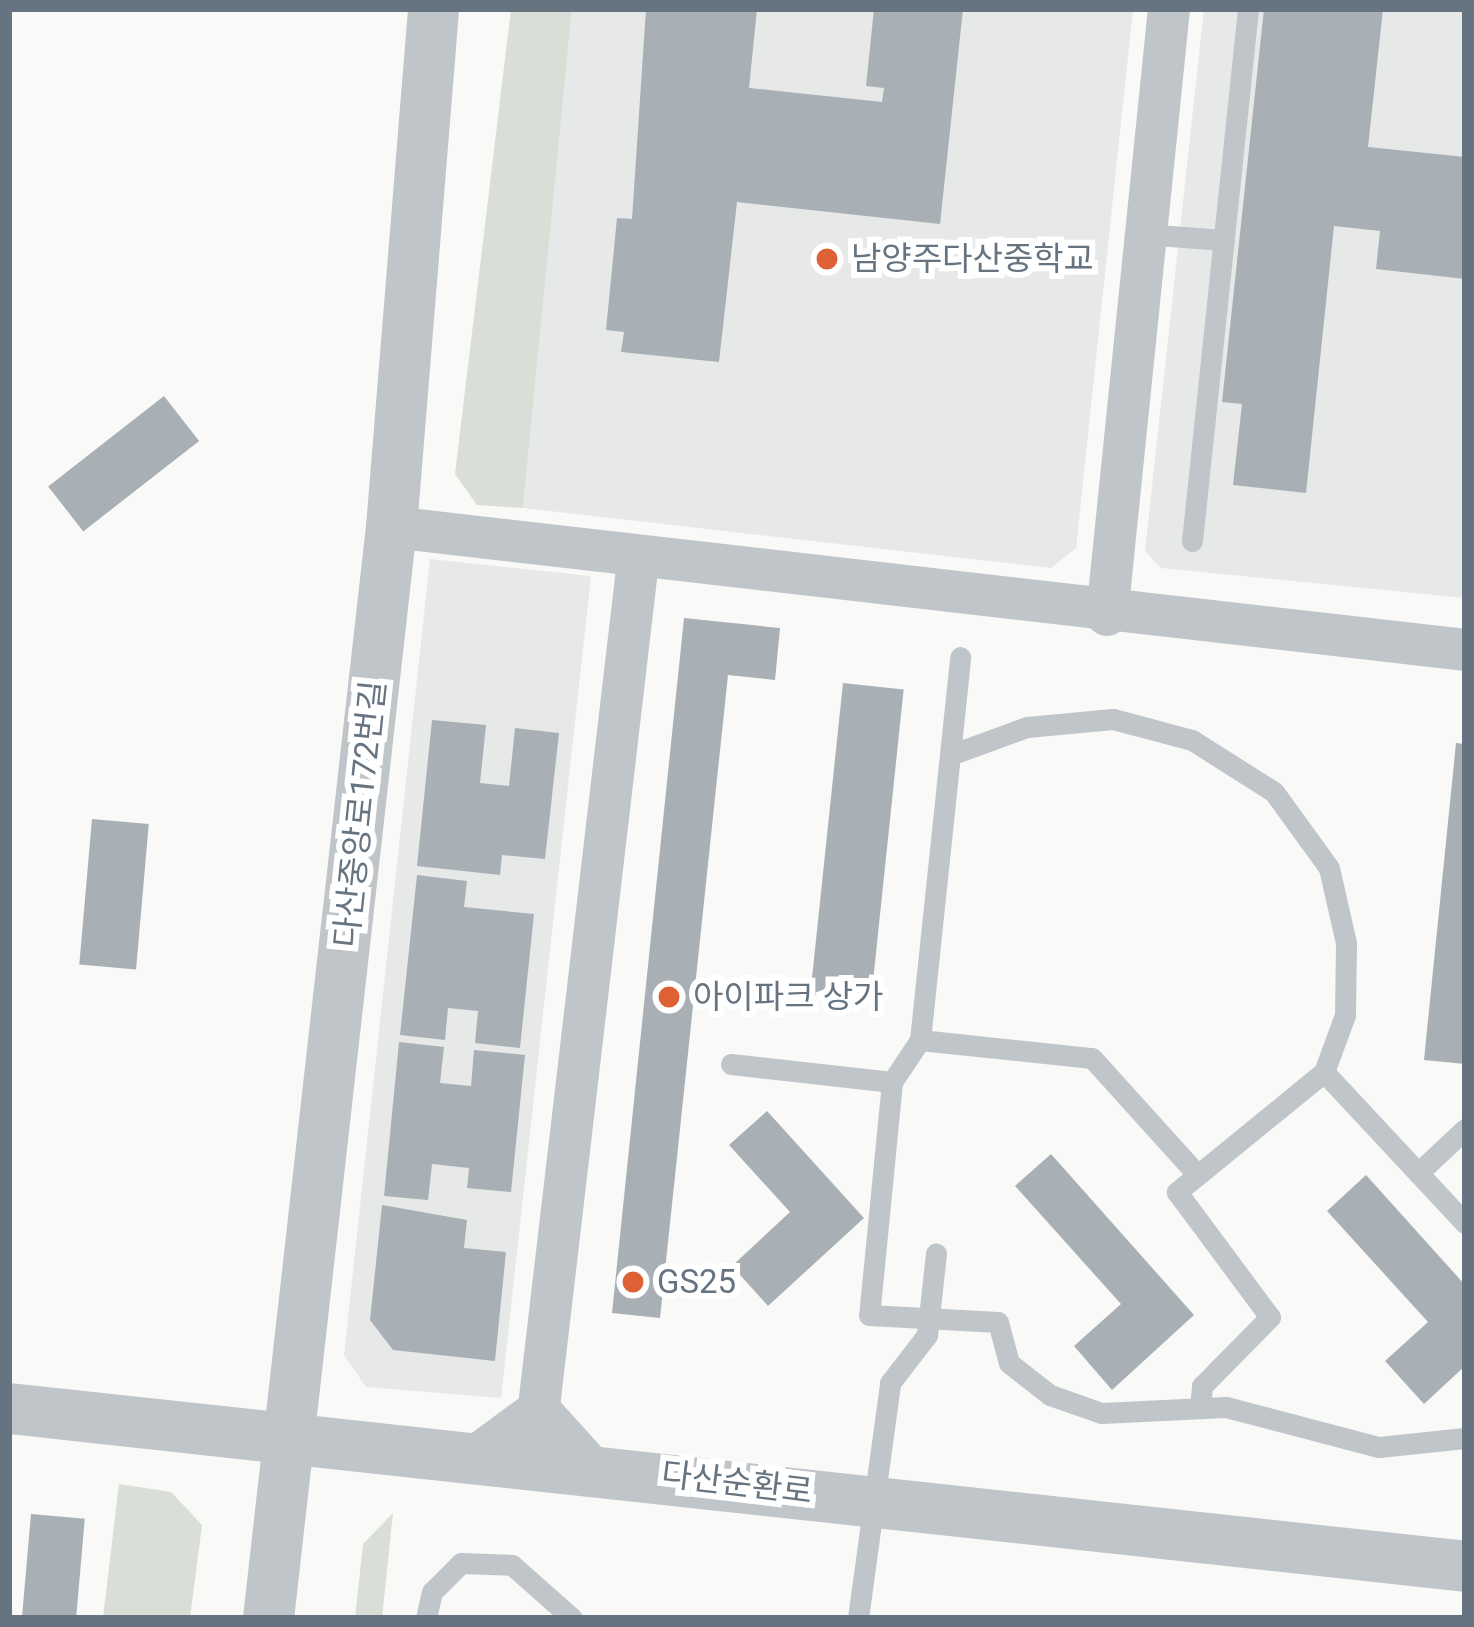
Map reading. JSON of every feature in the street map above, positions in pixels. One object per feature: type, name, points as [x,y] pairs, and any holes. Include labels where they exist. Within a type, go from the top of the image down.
[{"type":"street","name":"다산중앙로172번길","points":[[268,1618],[391,527],[433,9]]},
{"type":"street","points":[[1107,615],[1168,9]]},
{"type":"street","points":[[391,527],[638,561],[1107,615],[1465,650]]},
{"type":"street","points":[[485,1454],[538,1414],[638,561]]},
{"type":"street","name":"다산순환로","points":[[9,1408],[485,1454],[1465,1566]]},
{"type":"street","points":[[538,1414],[583,1465]]},
{"type":"lane","points":[[1192,541],[1248,9]]},
{"type":"lane","points":[[1143,234],[1224,240]]},
{"type":"lane","points":[[960,658],[920,1040],[892,1082],[869,1316],[998,1322],[1009,1363],[1050,1395],[1101,1413],[1200,1407],[1378,1447],[1465,1438]]},
{"type":"lane","points":[[950,755],[1028,727],[1113,719],[1192,740],[1274,792],[1329,868],[1346,943],[1345,1015],[1324,1072],[1195,1172],[1177,1192],[1270,1317],[1202,1387],[1200,1407]]},
{"type":"lane","points":[[920,1040],[1092,1058],[1195,1172]]},
{"type":"lane","points":[[730,1064],[892,1082]]},
{"type":"lane","points":[[1324,1072],[1465,1223]]},
{"type":"lane","points":[[1418,1173],[1465,1129]]},
{"type":"lane","points":[[858,1618],[890,1383],[929,1319],[936,1253]]},
{"type":"lane","points":[[426,1618],[431,1592],[461,1563],[512,1565],[572,1618]]},
{"type":"shaded area","points":[[511,9],[572,9],[523,508],[477,505],[455,474]]},
{"type":"shaded area","name":"남양주다산중학교","points":[[572,9],[1133,9],[1076,548],[1051,568],[523,508]]},
{"type":"shaded area","points":[[1204,9],[1465,9],[1465,598],[1161,568],[1145,551]]},
{"type":"shaded area","points":[[430,559],[591,576],[501,1398],[366,1387],[344,1355]]},
{"type":"shaded area","points":[[119,1484],[171,1492],[202,1525],[190,1618],[103,1618]]},
{"type":"shaded area","points":[[393,1513],[382,1618],[355,1618],[363,1544]]},
{"type":"building","points":[[646,9],[757,9],[749,88],[882,102],[884,88],[866,86],[874,9],[963,9],[940,224],[737,202],[719,362],[621,352],[624,332],[606,330],[617,218],[632,219]]},
{"type":"building","points":[[1264,9],[1383,9],[1368,147],[1465,157],[1465,279],[1376,269],[1380,231],[1334,226],[1306,493],[1233,485],[1242,404],[1222,402]]},
{"type":"building","points":[[164,396],[199,441],[83,531],[48,487]]},
{"type":"building","name":"아이파크 상가","points":[[684,618],[780,628],[775,680],[728,675],[660,1318],[612,1313]]},
{"type":"building","points":[[843,683],[904,689],[871,1001],[810,994]]},
{"type":"building","points":[[432,720],[486,725],[480,783],[509,786],[515,728],[559,733],[545,859],[502,855],[500,875],[417,866]]},
{"type":"building","points":[[1456,743],[1465,744],[1465,1064],[1424,1060]]},
{"type":"building","points":[[92,819],[149,824],[136,969],[79,964]]},
{"type":"building","points":[[417,875],[467,881],[464,907],[534,914],[520,1048],[475,1043],[478,1011],[448,1008],[445,1040],[400,1035]]},
{"type":"building","points":[[399,1042],[444,1047],[440,1083],[471,1086],[474,1050],[525,1055],[511,1192],[467,1188],[469,1168],[432,1164],[428,1200],[384,1196]]},
{"type":"building","points":[[767,1111],[864,1218],[768,1306],[732,1266],[790,1212],[729,1145]]},
{"type":"building","points":[[1051,1154],[1194,1315],[1112,1390],[1074,1346],[1121,1304],[1015,1186]]},
{"type":"building","points":[[1366,1175],[1465,1285],[1465,1366],[1424,1404],[1385,1361],[1428,1322],[1327,1211]]},
{"type":"building","points":[[382,1205],[467,1220],[464,1248],[506,1252],[495,1361],[393,1350],[370,1320]]},
{"type":"building","points":[[31,1514],[85,1519],[76,1618],[22,1618]]},
{"type":"place","name":"남양주다산중학교","points":[[827,259]]},
{"type":"place","name":"아이파크 상가","points":[[669,997]]},
{"type":"place","name":"GS25","points":[[633,1282]]}]
